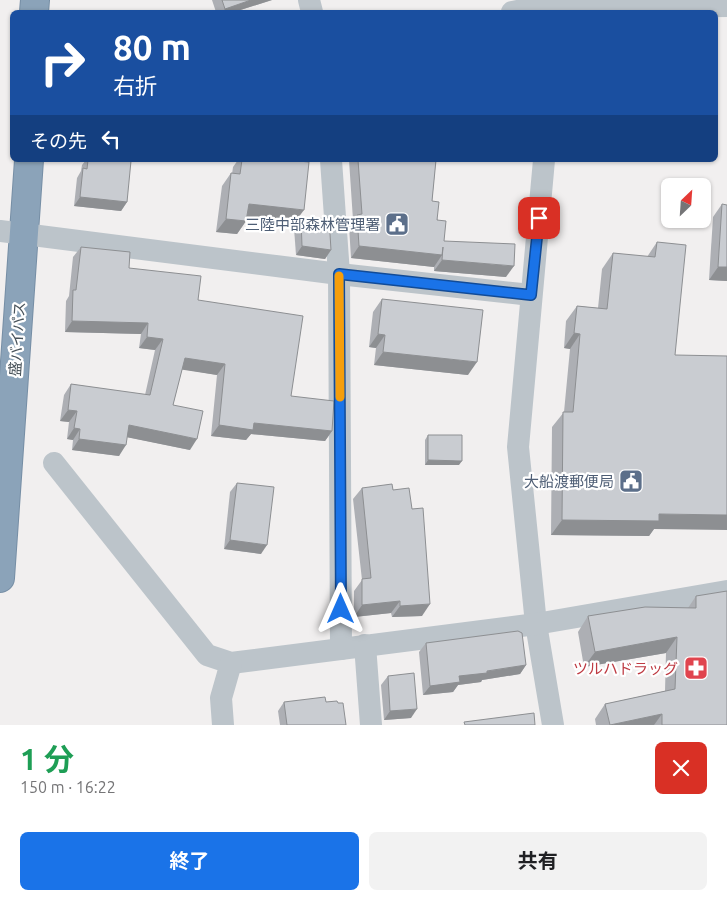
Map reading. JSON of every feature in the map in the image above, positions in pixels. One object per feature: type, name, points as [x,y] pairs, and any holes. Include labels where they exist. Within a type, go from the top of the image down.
[{"type":"highway","name":"盛バイパス","points":[[0,578],[12,232],[29,162]]},
{"type":"street","points":[[525,10],[559,5],[607,4],[727,6]]},
{"type":"street","points":[[330,162],[339,274],[341,649]]},
{"type":"street","points":[[544,162],[518,446],[536,624],[552,725]]},
{"type":"street","points":[[12,232],[339,274],[531,295]]},
{"type":"street","points":[[54,463],[207,655],[231,663],[536,624],[727,592]]},
{"type":"street","points":[[365,645],[371,725]]},
{"type":"street","points":[[222,725],[222,698],[231,663]]},
{"type":"building","points":[[222,0],[251,0],[225,9]]},
{"type":"building","points":[[88,162],[131,162],[127,202],[80,197],[83,168],[87,169]]},
{"type":"building","points":[[242,162],[309,162],[304,210],[249,204],[246,221],[226,219],[231,173],[240,174]]},
{"type":"building","points":[[358,162],[436,162],[432,201],[439,202],[437,220],[446,221],[444,241],[515,244],[514,266],[442,260],[443,247],[442,255],[359,246],[357,215],[362,214]]},
{"type":"building","points":[[722,204],[727,205],[727,267],[718,267]]},
{"type":"building","points":[[329,218],[331,250],[302,246],[301,219]]},
{"type":"building","points":[[657,242],[686,245],[675,355],[727,356],[727,515],[659,514],[659,521],[562,520],[563,412],[573,412],[580,334],[574,333],[577,306],[607,309],[613,253],[655,257]]},
{"type":"building","points":[[81,247],[130,252],[129,268],[201,276],[198,300],[303,316],[291,396],[334,401],[332,431],[254,423],[253,430],[219,425],[225,364],[185,358],[173,405],[203,411],[197,439],[129,425],[126,445],[79,439],[80,429],[74,428],[77,411],[68,410],[71,384],[150,395],[163,339],[147,337],[148,323],[72,321],[73,290],[76,290]]},
{"type":"building","points":[[382,299],[483,310],[477,362],[383,352],[385,335],[378,334]]},
{"type":"building","points":[[428,435],[462,435],[462,461],[428,460]]},
{"type":"building","points":[[237,483],[274,487],[267,545],[230,540]]},
{"type":"building","points":[[392,484],[393,490],[409,488],[412,509],[423,508],[430,604],[400,606],[400,601],[362,605],[362,579],[371,578],[362,488]]},
{"type":"building","points":[[727,591],[727,725],[662,725],[662,714],[610,725],[605,704],[675,689],[677,637],[595,652],[588,616],[645,607],[696,608],[696,596]]},
{"type":"building","points":[[518,631],[522,633],[526,665],[487,671],[487,673],[459,676],[460,682],[430,686],[426,643]]},
{"type":"building","points":[[414,673],[417,709],[390,711],[388,676]]},
{"type":"building","points":[[325,697],[326,702],[337,701],[338,703],[343,703],[346,725],[287,725],[284,702]]},
{"type":"building","points":[[534,713],[535,725],[465,725],[464,722]]},
{"type":"slow traffic","points":[[339,276],[340,397]]},
{"type":"place","name":"三陸中部森林管理署","points":[[397,224]]},
{"type":"place","name":"大船渡郵便局","points":[[631,481]]},
{"type":"place","name":"ツルハドラッグ","points":[[696,668]]},
{"type":"route","points":[[341,609],[339,274],[531,295],[539,218]]}]
